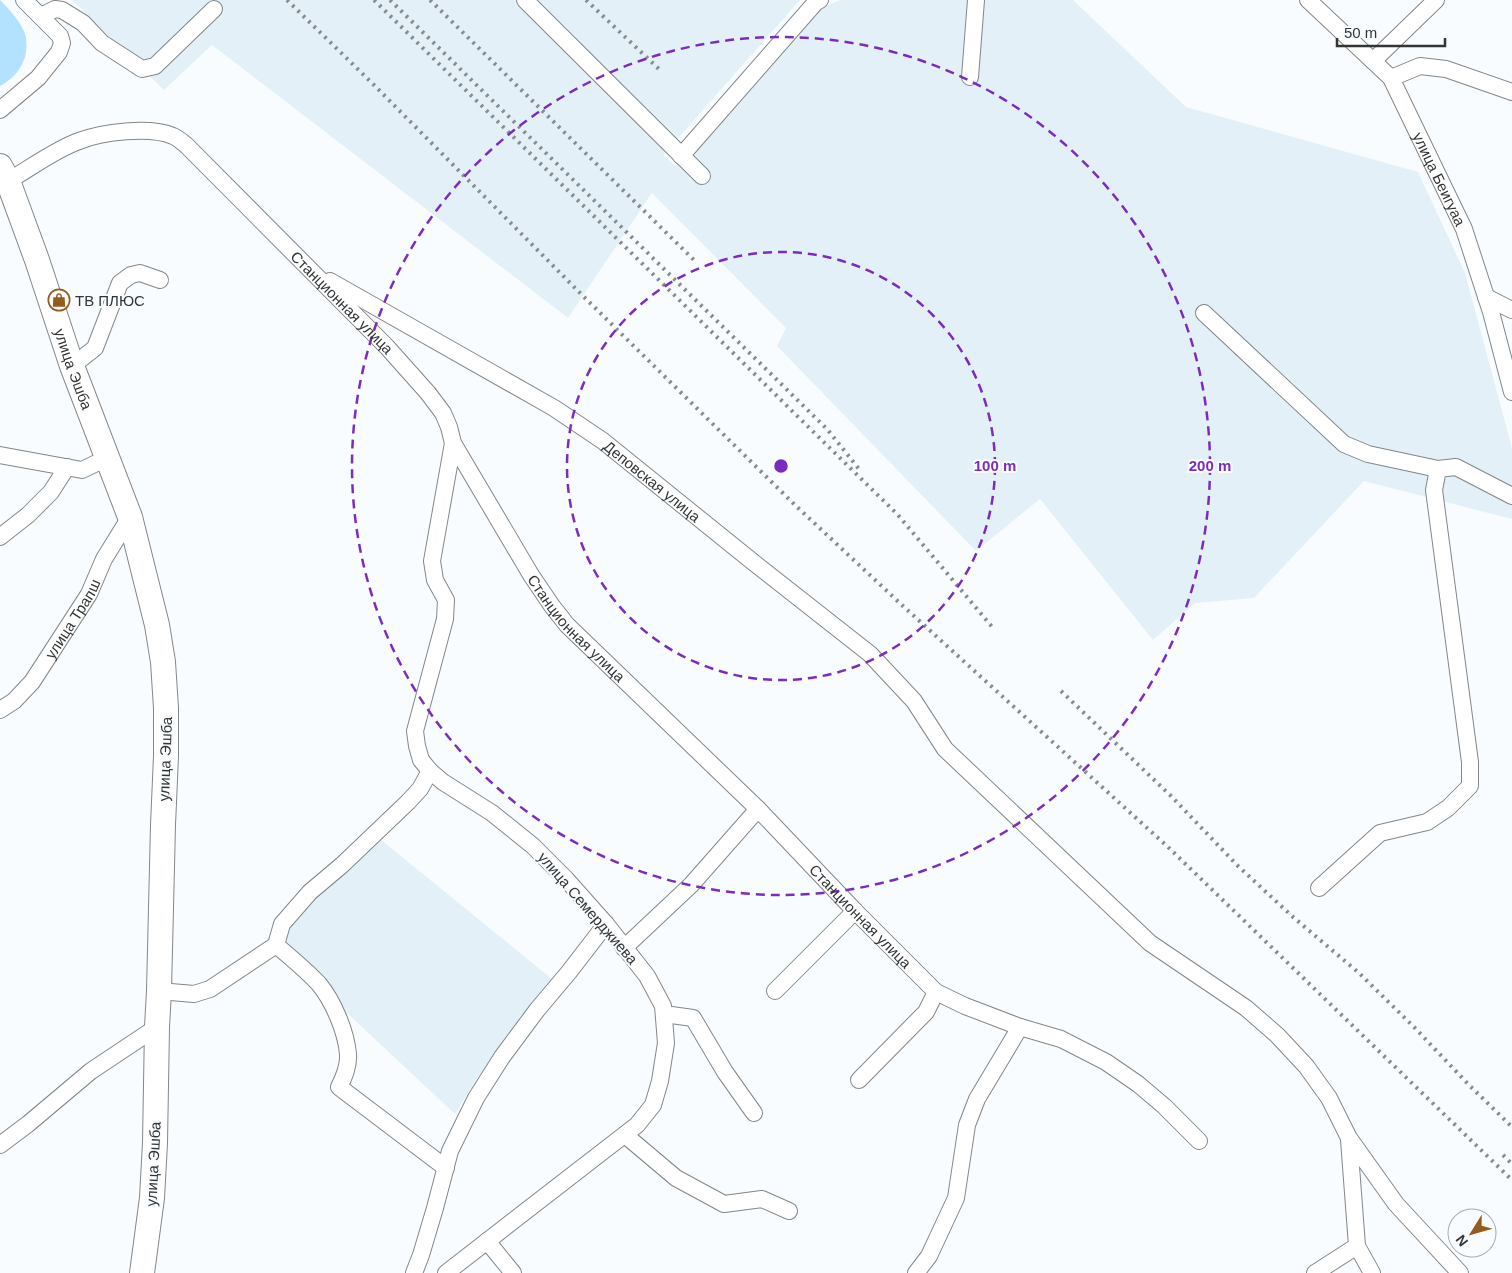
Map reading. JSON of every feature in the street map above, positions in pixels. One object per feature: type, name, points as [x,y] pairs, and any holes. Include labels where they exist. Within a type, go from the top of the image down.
[{"type":"highway","name":"улица Эшба","points":[[4,174],[39,265],[72,366],[130,517],[157,625],[163,662],[166,708],[152,1198],[142,1273]]},
{"type":"street","points":[[0,110],[38,78],[59,52],[62,43],[60,36],[24,0]]},
{"type":"street","points":[[525,0],[702,176]]},
{"type":"street","points":[[682,156],[816,2],[820,0]]},
{"type":"street","points":[[970,77],[976,0]]},
{"type":"street","name":"улица Беигуаа","points":[[1308,0],[1391,78],[1464,229],[1486,296],[1512,392]]},
{"type":"street","points":[[1373,61],[1436,0]]},
{"type":"street","points":[[41,16],[55,9],[62,10],[83,23],[102,43],[142,69],[155,66],[214,9]]},
{"type":"street","points":[[1391,78],[1420,66],[1446,70],[1512,92]]},
{"type":"street","name":"Станционная улица","points":[[4,174],[78,141],[119,132],[146,131],[173,136],[186,145],[386,347],[428,393],[443,413],[453,443],[531,575],[567,625],[758,809],[855,911],[936,992],[965,1006],[1061,1040],[1106,1062],[1164,1106],[1199,1141]]},
{"type":"street","name":"Деповская улица","points":[[312,272],[554,408],[603,441],[870,654],[914,701],[945,749],[1150,944],[1246,1008],[1277,1034],[1306,1066],[1329,1098],[1348,1138]]},
{"type":"street","points":[[72,366],[95,348],[120,283],[131,275],[140,274],[160,280]]},
{"type":"street","points":[[1486,296],[1512,310]]},
{"type":"street","points":[[1204,313],[1344,444],[1368,454],[1438,469],[1456,467],[1512,496]]},
{"type":"street","name":"улица Семерджиева","points":[[446,1273],[637,1125],[653,1105],[660,1081],[666,1042],[663,1006],[647,976],[606,924],[566,879],[533,846],[492,813],[443,782],[421,760],[415,731],[445,619],[446,600],[435,580],[432,561],[453,443]]},
{"type":"street","points":[[0,456],[82,470],[107,458]]},
{"type":"street","points":[[0,537],[28,515],[51,492],[67,467]]},
{"type":"street","points":[[1319,888],[1380,833],[1427,822],[1448,808],[1470,786],[1470,762],[1434,490],[1438,469]]},
{"type":"street","name":"улица Трапш","points":[[0,710],[14,701],[32,682],[89,594],[104,559],[130,517]]},
{"type":"street","points":[[159,991],[194,994],[210,989],[276,945],[282,924],[287,917],[310,892],[342,865],[408,802],[420,789],[430,771]]},
{"type":"street","points":[[624,948],[691,885],[758,809]]},
{"type":"street","points":[[775,991],[855,911]]},
{"type":"street","points":[[414,1273],[421,1255],[450,1151],[476,1098],[497,1065],[537,1010],[606,924]]},
{"type":"street","points":[[276,945],[318,983],[332,1003],[348,1054],[346,1072],[339,1087],[446,1168]]},
{"type":"street","points":[[859,1080],[926,1012],[936,992]]},
{"type":"street","points":[[664,1014],[693,1018],[724,1072],[754,1113]]},
{"type":"street","points":[[0,1145],[91,1072],[157,1027]]},
{"type":"street","points":[[916,1273],[929,1256],[956,1198],[967,1125],[977,1100],[1020,1027]]},
{"type":"street","points":[[625,1134],[676,1178],[724,1204],[762,1199],[789,1211]]},
{"type":"street","points":[[1348,1138],[1356,1246],[1372,1273]]},
{"type":"street","points":[[1348,1138],[1396,1204],[1460,1273]]},
{"type":"street","points":[[487,1241],[513,1273]]},
{"type":"street","points":[[1315,1273],[1356,1246]]},
{"type":"shaded area","points":[[0,0],[21,25],[25,34],[26,50],[25,57],[18,71],[0,86]]},
{"type":"shaded area","points":[[72,0],[800,0],[663,155],[676,166],[821,8],[840,0],[1073,0],[1186,107],[1418,172],[1465,273],[1512,448],[1512,519],[1364,481],[1254,598],[1195,603],[1153,640],[1040,499],[976,551],[777,346],[786,328],[652,193],[568,318],[212,45],[164,90]]},
{"type":"shaded area","points":[[375,835],[552,979],[475,1081],[455,1114],[271,942]]},
{"type":"railway","points":[[287,0],[796,506],[1168,847],[1512,1180]]},
{"type":"railway","points":[[374,0],[898,515],[993,628]]},
{"type":"railway","points":[[390,0],[827,429],[859,469]]},
{"type":"railway","points":[[430,0],[696,262]]},
{"type":"railway","points":[[586,0],[660,70]]},
{"type":"railway","points":[[1061,691],[1171,796],[1238,866],[1293,917],[1359,973],[1512,1127]]},
{"type":"railway","points":[[1503,1155],[1512,1164]]},
{"type":"place","name":"ТВ ПЛЮС","points":[[59,300]]}]
